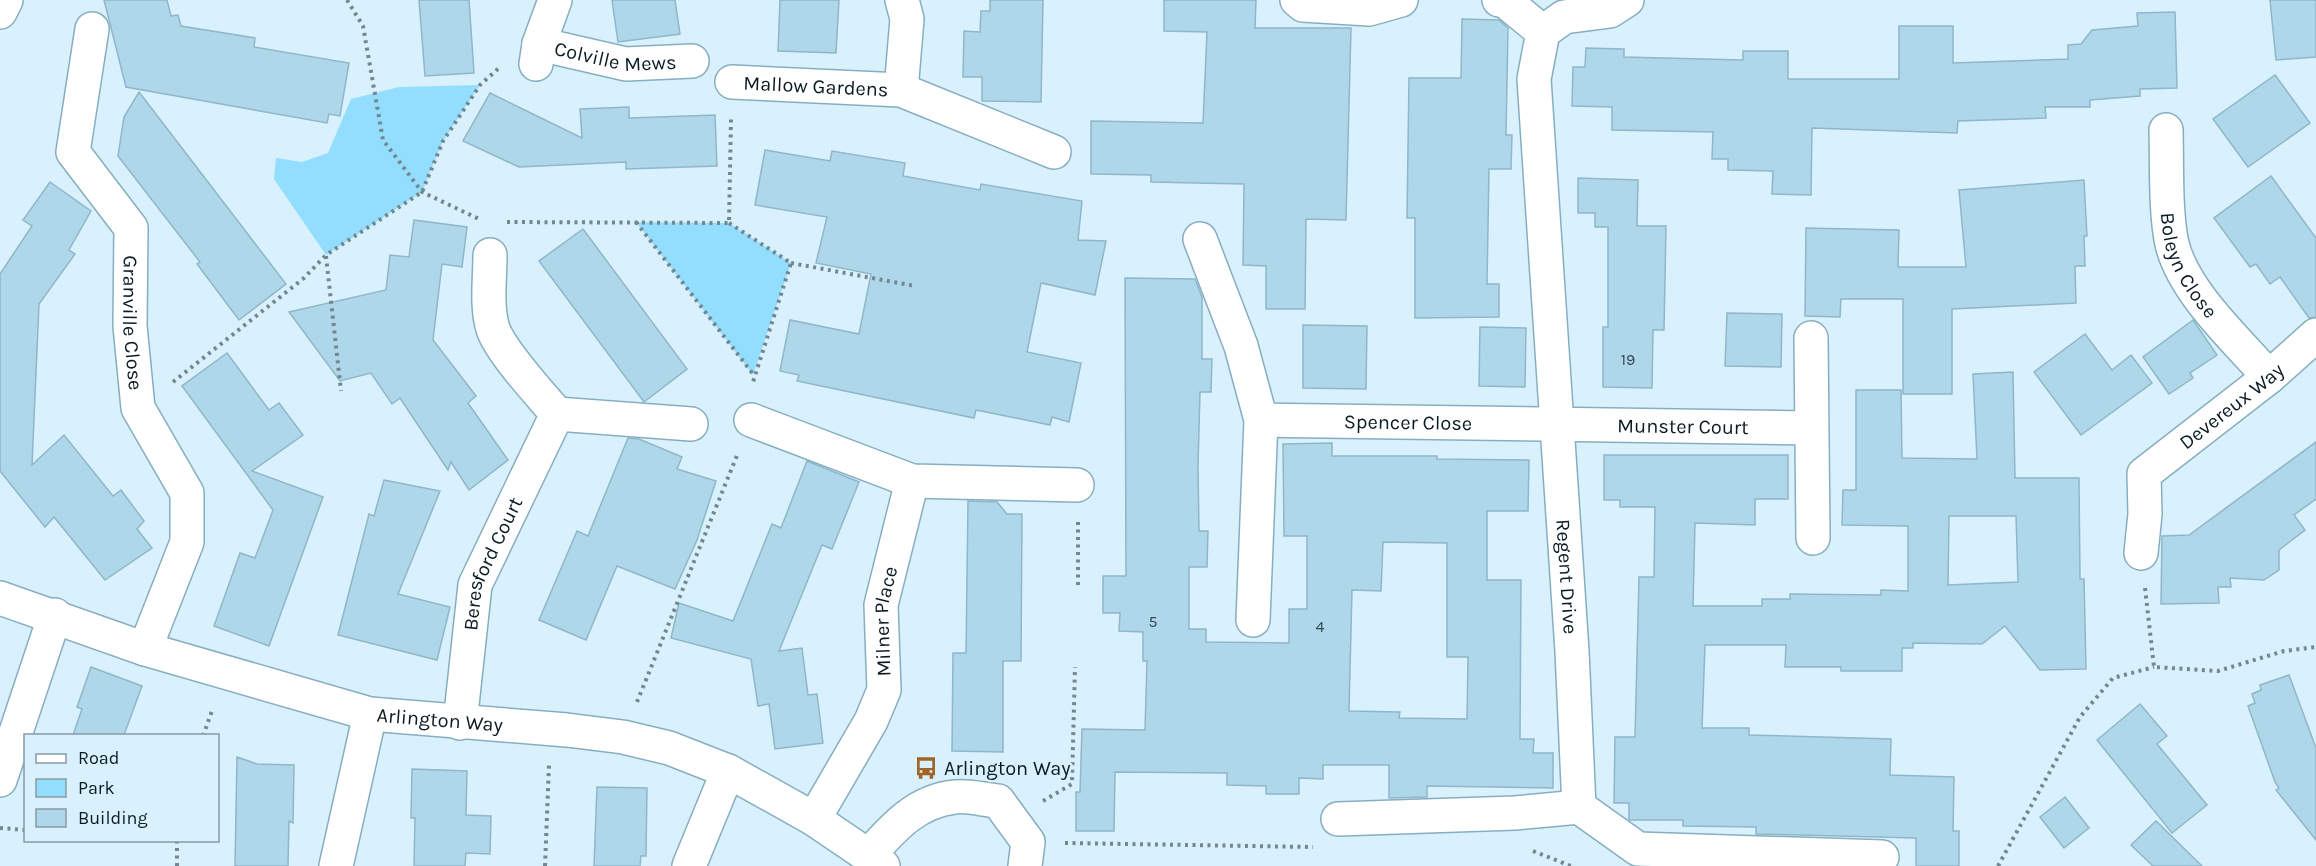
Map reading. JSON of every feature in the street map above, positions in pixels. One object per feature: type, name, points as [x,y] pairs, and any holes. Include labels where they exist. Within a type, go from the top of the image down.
[{"type":"street","points":[[0,12],[6,0]]},
{"type":"street","name":"Colville Mews","points":[[555,0],[538,54],[626,64],[692,61]]},
{"type":"street","name":"Mallow Gardens","points":[[901,90],[907,20],[902,0]]},
{"type":"street","points":[[1297,0],[1303,5],[1369,9],[1401,0]]},
{"type":"street","points":[[1499,0],[1505,1],[1543,32],[1564,17],[1610,11],[1627,0]]},
{"type":"street","name":"Granville Close","points":[[92,29],[73,152],[131,228],[130,326],[138,408],[187,493],[187,542],[146,648]]},
{"type":"street","name":"Regent Drive","points":[[1543,32],[1534,79],[1572,651],[1580,807]]},
{"type":"street","name":"Mallow Gardens","points":[[732,82],[901,90],[1054,152]]},
{"type":"street","name":"Boleyn Close","points":[[2166,130],[2172,244],[2184,274],[2202,299],[2269,377]]},
{"type":"street","points":[[1200,239],[1241,346],[1261,420],[1253,620]]},
{"type":"street","points":[[490,255],[489,301],[494,330],[519,369],[557,414],[691,424]]},
{"type":"street","name":"Devereux Way","points":[[2142,553],[2145,514],[2144,474],[2269,377],[2316,335]]},
{"type":"street","points":[[1811,338],[1810,428],[1813,538]]},
{"type":"street","name":"Beresford Court","points":[[460,723],[475,585],[557,414]]},
{"type":"street","points":[[751,420],[912,481],[1077,485]]},
{"type":"street","name":"Spencer Close","points":[[1261,420],[1555,422]]},
{"type":"street","name":"Munster Court","points":[[1555,422],[1810,428]]},
{"type":"street","name":"Milner Place","points":[[814,819],[871,721],[884,690],[881,605],[912,481]]},
{"type":"street","name":"Arlington Way","points":[[0,598],[146,648],[370,714],[623,737],[669,748],[728,771],[814,819],[876,861],[897,823],[924,805],[956,796],[998,801],[1022,843]]},
{"type":"street","points":[[0,780],[55,615]]},
{"type":"street","points":[[336,866],[370,714]]},
{"type":"street","points":[[689,866],[728,771]]},
{"type":"street","points":[[1338,819],[1504,814],[1580,807],[1638,849],[1882,857]]},
{"type":"path","points":[[347,0],[363,26],[382,140],[422,192],[485,222]]},
{"type":"path","points":[[138,408],[287,292],[326,255],[422,192],[443,141],[480,85],[508,59],[538,54]]},
{"type":"path","points":[[729,223],[732,82]]},
{"type":"path","points":[[496,222],[729,223],[791,263],[915,286]]},
{"type":"path","points":[[636,222],[753,375]]},
{"type":"path","points":[[326,255],[341,391]]},
{"type":"path","points":[[623,737],[751,420],[753,375],[791,263]]},
{"type":"path","points":[[1077,485],[1078,585]]},
{"type":"path","points":[[2142,553],[2154,667]]},
{"type":"path","points":[[1998,866],[2080,717],[2113,678],[2154,667],[2218,672],[2284,651],[2316,647]]},
{"type":"path","points":[[1022,843],[1072,784],[1075,668]]},
{"type":"path","points":[[545,866],[550,729]]},
{"type":"path","points":[[0,828],[24,830]]},
{"type":"path","points":[[177,842],[177,866]]},
{"type":"path","points":[[1022,843],[1321,847]]},
{"type":"path","points":[[1521,850],[1532,850],[1571,866]]},
{"type":"green space","points":[[480,85],[443,141],[422,192],[326,255],[274,179],[276,158],[302,162],[328,153],[351,99],[399,87]]},
{"type":"green space","points":[[636,222],[729,223],[791,263],[753,375]]},
{"type":"building","points":[[104,0],[167,0],[171,16],[178,15],[181,26],[255,38],[254,47],[349,63],[340,116],[329,114],[327,123],[126,87]]},
{"type":"building","points":[[419,0],[469,0],[474,73],[425,76]]},
{"type":"building","points":[[612,0],[675,0],[680,34],[618,42]]},
{"type":"building","points":[[780,0],[839,0],[836,53],[778,51]]},
{"type":"building","points":[[990,0],[1043,0],[1041,102],[982,101],[982,77],[963,77],[964,31],[980,32],[981,11],[990,11]]},
{"type":"building","points":[[1164,0],[1256,0],[1255,28],[1351,28],[1346,220],[1306,219],[1305,309],[1266,309],[1266,266],[1243,265],[1244,184],[1151,182],[1151,175],[1091,174],[1091,121],[1203,123],[1207,32],[1164,31]]},
{"type":"building","points":[[2270,0],[2316,0],[2316,57],[2276,60]]},
{"type":"building","points":[[2175,12],[2177,88],[2140,89],[2140,96],[2090,100],[2090,107],[2045,107],[2046,118],[1958,121],[1957,133],[1812,128],[1811,195],[1772,194],[1773,171],[1728,170],[1728,159],[1712,159],[1713,132],[1612,130],[1612,107],[1572,106],[1573,67],[1585,67],[1586,48],[1624,49],[1624,57],[1743,60],[1743,51],[1788,51],[1788,79],[1899,79],[1899,26],[1953,26],[1953,63],[2068,59],[2068,45],[2081,44],[2092,30],[2138,26],[2137,13]]},
{"type":"building","points":[[1462,19],[1499,20],[1508,28],[1506,135],[1512,135],[1511,169],[1489,169],[1487,284],[1499,284],[1499,317],[1415,318],[1415,218],[1407,218],[1409,78],[1461,78]]},
{"type":"building","points":[[2275,75],[2310,123],[2248,167],[2213,119]]},
{"type":"building","points":[[139,92],[286,284],[239,320],[197,264],[200,262],[118,156],[124,117]]},
{"type":"building","points":[[490,93],[582,138],[580,109],[629,107],[629,118],[715,115],[717,166],[626,169],[626,162],[519,167],[463,141]]},
{"type":"building","points":[[765,150],[830,161],[832,151],[905,163],[903,176],[980,190],[981,184],[1082,201],[1078,240],[1106,241],[1095,295],[1041,283],[1027,352],[1081,363],[1069,422],[1052,417],[1050,425],[976,410],[974,418],[797,381],[799,375],[780,371],[790,320],[859,334],[871,274],[816,263],[827,217],[755,205]]},
{"type":"building","points":[[2271,176],[2316,238],[2316,317],[2309,318],[2280,277],[2270,284],[2256,264],[2250,267],[2214,218]]},
{"type":"building","points":[[1578,178],[1638,180],[1637,226],[1666,226],[1664,330],[1653,330],[1652,388],[1603,387],[1603,327],[1608,327],[1608,227],[1595,227],[1595,213],[1578,213]]},
{"type":"building","points":[[2084,180],[2087,236],[2084,236],[2085,266],[2075,266],[2076,303],[1952,309],[1952,394],[1903,394],[1903,299],[1841,299],[1840,317],[1805,316],[1806,228],[1899,230],[1898,267],[1966,267],[1959,190]]},
{"type":"building","points":[[50,182],[91,211],[69,250],[75,254],[39,304],[32,465],[64,435],[113,496],[121,490],[144,521],[137,529],[152,548],[105,580],[54,517],[45,527],[0,471],[0,274],[32,226],[23,220]]},
{"type":"building","points":[[414,220],[467,227],[462,267],[442,264],[433,340],[476,396],[468,403],[508,460],[469,490],[451,462],[448,470],[400,398],[392,404],[371,373],[340,381],[289,312],[386,290],[390,255],[409,257]]},
{"type":"building","points":[[583,229],[687,369],[644,402],[539,261]]},
{"type":"building","points":[[1125,278],[1195,279],[1202,297],[1202,359],[1212,359],[1211,392],[1200,392],[1198,466],[1199,531],[1208,531],[1207,567],[1189,567],[1189,629],[1206,629],[1206,642],[1289,643],[1289,609],[1307,609],[1307,536],[1284,536],[1283,444],[1332,443],[1332,456],[1437,456],[1437,459],[1529,460],[1528,511],[1487,511],[1487,580],[1521,580],[1520,739],[1534,739],[1533,753],[1553,753],[1553,788],[1427,786],[1427,797],[1389,798],[1389,765],[1323,765],[1323,779],[1299,778],[1299,794],[1266,794],[1266,786],[1227,785],[1227,773],[1115,772],[1114,831],[1076,831],[1076,792],[1080,792],[1082,729],[1145,730],[1147,661],[1143,661],[1143,632],[1119,631],[1120,613],[1103,613],[1103,576],[1126,576]],"holes":[[[1383,542],[1447,543],[1447,657],[1468,657],[1467,719],[1399,718],[1400,712],[1349,711],[1352,590],[1381,591]]]},
{"type":"building","points":[[1727,313],[1782,314],[1781,367],[1725,366]]},
{"type":"building","points":[[2193,320],[2217,355],[2190,373],[2193,378],[2169,394],[2143,357]]},
{"type":"building","points":[[1303,325],[1367,326],[1366,389],[1303,388]]},
{"type":"building","points":[[1480,327],[1526,328],[1525,387],[1479,386]]},
{"type":"building","points":[[2085,334],[2112,370],[2131,355],[2152,383],[2081,435],[2034,372]]},
{"type":"building","points":[[227,353],[269,410],[279,403],[303,435],[252,471],[323,497],[269,646],[214,626],[240,553],[255,558],[273,510],[182,386]]},
{"type":"building","points":[[2013,372],[2015,478],[2079,478],[2080,579],[2084,579],[2086,669],[2040,670],[2005,626],[1982,644],[1913,643],[1913,648],[1902,648],[1902,671],[1841,671],[1841,667],[1785,667],[1786,645],[1705,645],[1702,728],[1749,728],[1749,735],[1891,739],[1890,775],[1954,777],[1953,831],[1959,831],[1959,866],[1916,866],[1916,838],[1756,834],[1756,827],[1683,826],[1683,820],[1629,820],[1629,803],[1614,803],[1615,737],[1635,737],[1639,577],[1654,577],[1655,507],[1620,507],[1620,500],[1604,500],[1604,455],[1788,455],[1788,499],[1755,499],[1755,525],[1695,523],[1693,606],[1762,606],[1762,599],[1790,599],[1790,594],[1881,595],[1881,590],[1908,591],[1908,526],[1842,525],[1843,490],[1856,490],[1856,390],[1901,390],[1902,458],[1977,459],[1973,374]],"holes":[[[1949,516],[2016,516],[2018,582],[1948,585]]]},
{"type":"building","points":[[628,438],[639,439],[682,457],[677,469],[716,481],[697,540],[675,589],[617,566],[586,640],[539,620],[577,531],[588,536]]},
{"type":"building","points":[[2316,442],[2316,499],[2294,515],[2305,530],[2279,550],[2279,570],[2264,580],[2230,578],[2231,587],[2218,587],[2219,603],[2161,604],[2162,536],[2189,535]]},
{"type":"building","points":[[807,461],[859,482],[832,549],[822,545],[779,651],[802,648],[808,695],[817,694],[823,743],[775,749],[769,704],[758,706],[751,659],[671,638],[679,603],[733,621],[772,524],[781,528]]},
{"type":"building","points":[[384,480],[440,491],[398,594],[450,607],[437,660],[338,635],[369,514],[374,516]]},
{"type":"building","points":[[968,501],[997,502],[1007,514],[1022,514],[1021,661],[1003,661],[1003,752],[952,751],[953,653],[966,653]]},
{"type":"building","points":[[91,667],[142,686],[124,734],[73,734],[82,709],[77,707]]},
{"type":"building","points":[[2289,675],[2316,748],[2316,840],[2276,790],[2279,788],[2248,706],[2255,703],[2252,694],[2261,690],[2260,685]]},
{"type":"building","points":[[2140,704],[2167,736],[2157,744],[2207,805],[2172,833],[2097,740]]},
{"type":"building","points":[[237,757],[257,764],[294,765],[293,823],[289,821],[288,866],[235,866]]},
{"type":"building","points":[[412,769],[467,771],[466,815],[491,816],[490,854],[466,853],[465,866],[414,866],[415,818],[411,818]]},
{"type":"building","points":[[597,787],[647,788],[646,856],[641,856],[640,866],[594,866]]},
{"type":"building","points":[[2065,797],[2089,828],[2064,848],[2040,817]]},
{"type":"building","points":[[2156,821],[2202,866],[2153,866],[2131,845]]},
{"type":"place","name":"Arlington Way","points":[[926,768]]}]
